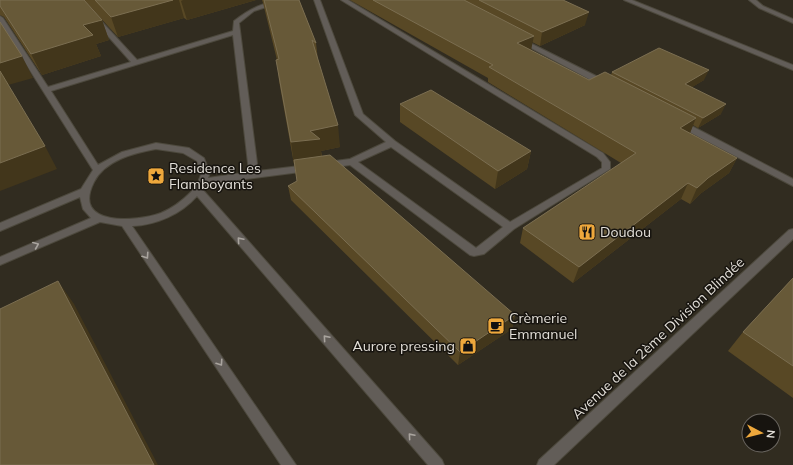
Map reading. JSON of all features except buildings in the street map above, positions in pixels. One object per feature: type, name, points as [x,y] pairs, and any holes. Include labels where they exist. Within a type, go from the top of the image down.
[{"type":"street","points":[[79,0],[136,63]]},
{"type":"street","points":[[254,175],[236,22],[252,10],[284,0]]},
{"type":"street","points":[[317,0],[360,115],[392,143],[510,227]]},
{"type":"street","points":[[344,0],[600,155],[606,162],[606,169],[510,227],[480,251],[474,252],[352,162]]},
{"type":"street","points":[[627,0],[793,68]]},
{"type":"street","points":[[752,0],[761,7],[793,21]]},
{"type":"street","points":[[0,18],[97,170]]},
{"type":"street","points":[[47,90],[236,32]]},
{"type":"street","points":[[513,36],[611,88]]},
{"type":"street","points":[[674,120],[793,183]]},
{"type":"street","points":[[205,181],[352,162],[392,143]]},
{"type":"street","points":[[171,146],[184,149],[195,154],[202,161],[205,171],[205,181],[199,192],[186,204],[167,215],[146,221],[125,224],[100,218],[90,211],[85,202],[84,191],[88,180],[97,170],[124,154],[150,147],[171,146]]},
{"type":"street","points":[[0,227],[84,191]]},
{"type":"street","points":[[199,192],[437,465]]},
{"type":"street","points":[[0,261],[100,218]]},
{"type":"street","points":[[125,224],[289,465]]},
{"type":"street","name":"Avenue de la 2ème Division Blindée","points":[[544,465],[793,233]]},
{"type":"place","name":"Residence Les Flamboyants","points":[[156,176]]},
{"type":"place","name":"Doudou","points":[[587,232]]},
{"type":"place","name":"Crèmerie Emmanuel","points":[[496,326]]},
{"type":"place","name":"Aurore pressing","points":[[468,346]]}]
